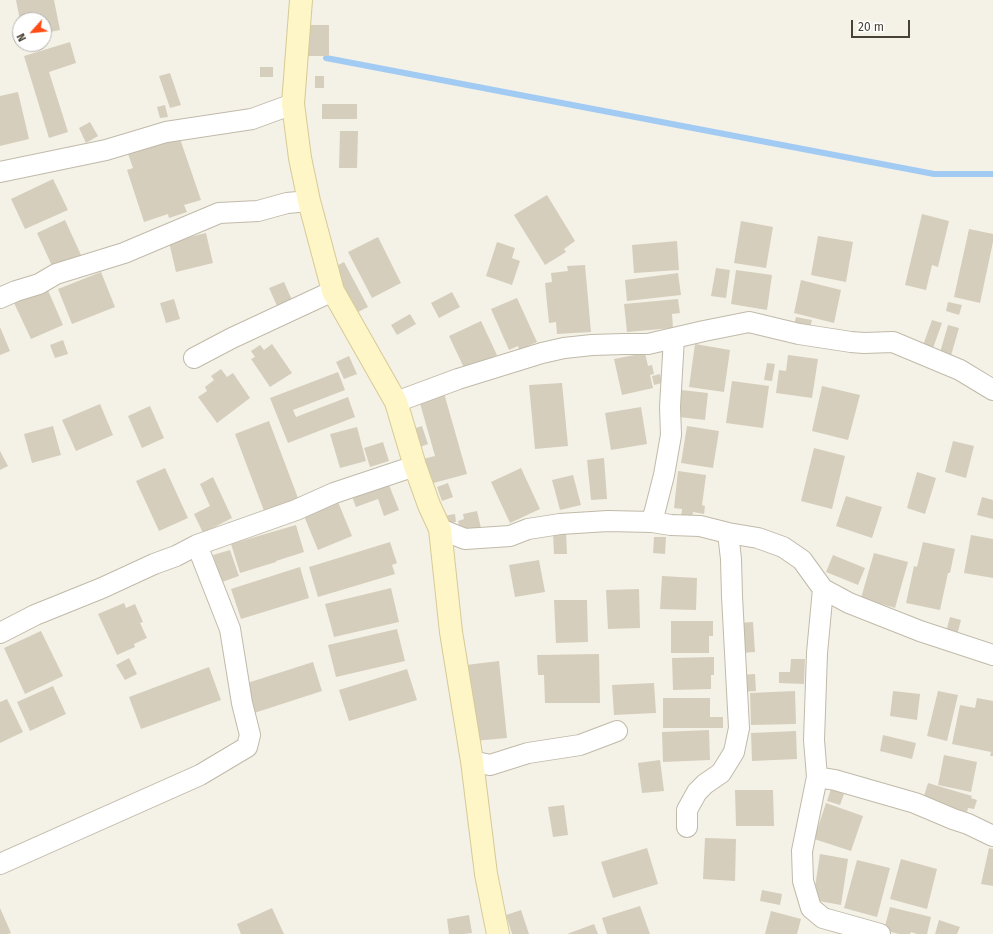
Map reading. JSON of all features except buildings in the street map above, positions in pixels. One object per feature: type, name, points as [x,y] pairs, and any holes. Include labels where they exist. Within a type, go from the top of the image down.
[{"type":"street","points":[[301,0],[293,104],[300,158],[333,291],[396,402],[415,466],[429,505],[440,529],[451,632],[472,761],[486,874],[498,934]]},
{"type":"street","points":[[0,172],[106,150],[166,132],[252,119],[293,104]]},
{"type":"street","points":[[0,298],[39,284],[56,274],[124,253],[219,213],[258,211],[287,203],[310,201]]},
{"type":"street","points":[[194,358],[232,338],[333,291]]},
{"type":"street","points":[[396,402],[458,379],[542,353],[564,348],[592,345],[648,344],[749,322],[799,334],[851,342],[893,342],[960,370],[993,390]]},
{"type":"street","points":[[652,522],[664,475],[671,435],[670,407],[674,338]]},
{"type":"street","points":[[0,633],[35,615],[102,588],[154,564],[176,556],[197,545],[296,510],[334,493],[415,466]]},
{"type":"street","points":[[440,529],[465,539],[510,536],[528,529],[560,524],[608,521],[652,522],[671,525],[700,526],[758,538],[782,547],[802,560],[823,589],[849,603],[928,633],[993,655]]},
{"type":"street","points":[[687,827],[687,810],[696,792],[721,773],[734,752],[739,728],[731,559],[728,532]]},
{"type":"street","points":[[0,864],[200,775],[247,747],[250,735],[242,703],[230,629],[197,545]]},
{"type":"street","points":[[823,589],[816,661],[814,740],[817,777],[802,851],[803,881],[811,908],[823,918],[880,934]]},
{"type":"street","points":[[472,761],[490,765],[528,753],[580,745],[617,731]]},
{"type":"street","points":[[817,777],[835,780],[915,803],[968,824],[993,836]]},
{"type":"waterway","points":[[326,58],[934,174],[993,174]]}]
